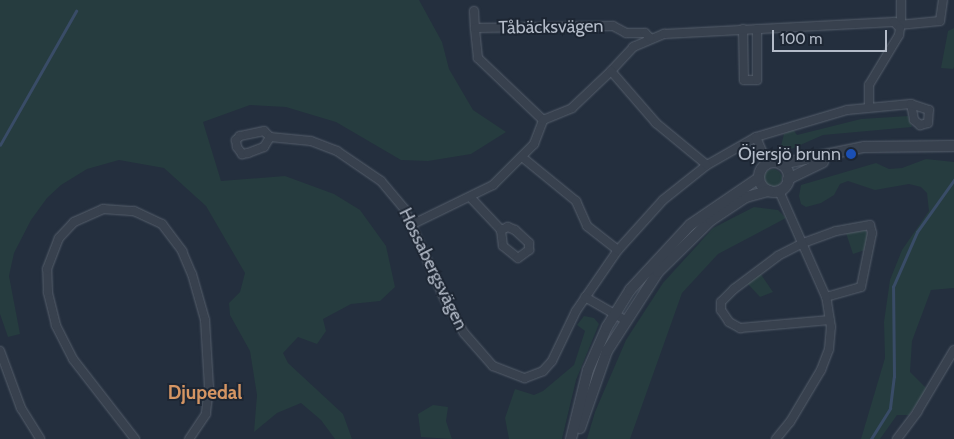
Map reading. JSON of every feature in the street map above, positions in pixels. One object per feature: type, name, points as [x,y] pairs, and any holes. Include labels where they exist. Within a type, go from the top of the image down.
[{"type":"street","points":[[869,106],[869,85],[899,35],[898,24],[901,20],[901,0]]},
{"type":"street","name":"Tåbäcksvägen","points":[[475,28],[613,26],[626,32],[645,33],[650,38],[682,31],[758,29],[861,22],[898,24],[940,22],[942,0]]},
{"type":"street","name":"Tåbäcksvägen","points":[[474,11],[478,58],[543,120]]},
{"type":"street","points":[[743,29],[744,80],[757,80],[758,29]]},
{"type":"street","points":[[413,224],[471,198],[494,185],[534,144],[543,120],[572,108],[633,47],[650,38]]},
{"type":"street","points":[[611,71],[652,119],[707,165]]},
{"type":"street","name":"Hossabergsvägen","points":[[270,137],[311,141],[337,151],[381,181],[397,198],[413,224],[444,298],[464,333],[494,366],[525,378],[544,371],[556,355],[585,297],[618,250],[663,200],[707,165],[756,137],[813,118],[869,106],[911,104]]},
{"type":"street","points":[[756,137],[767,163]]},
{"type":"street","points":[[577,439],[607,352],[625,320],[658,272],[699,230],[746,197],[774,191],[788,179],[817,163],[872,149],[954,146]]},
{"type":"street","points":[[776,439],[790,422],[825,361],[830,340],[830,320],[826,297],[803,243],[774,191],[762,186],[759,178],[761,169],[767,163],[781,164],[864,147],[872,149]]},
{"type":"street","points":[[522,157],[576,201],[587,226],[618,250]]},
{"type":"street","points":[[781,164],[788,172],[788,179]]},
{"type":"street","points":[[571,439],[588,370],[615,314],[630,290],[675,240],[727,198],[759,178]]},
{"type":"street","points":[[471,198],[501,230]]},
{"type":"street","points":[[135,439],[73,359],[56,325],[48,292],[47,269],[59,238],[74,222],[103,209],[134,211],[162,224],[182,252],[192,274],[205,320],[209,388],[206,414],[189,439]]},
{"type":"street","points":[[826,297],[860,287],[871,226],[862,224],[803,243],[752,274],[721,302],[721,310],[729,322],[740,328],[830,320]]},
{"type":"street","points":[[585,297],[625,320]]},
{"type":"street","points":[[897,439],[917,412],[954,350]]},
{"type":"street","points":[[0,351],[21,408],[40,439]]},
{"type":"green space","points":[[0,0],[419,0],[442,42],[449,69],[473,110],[506,132],[471,154],[428,161],[401,160],[336,122],[286,107],[250,105],[203,122],[221,181],[285,176],[334,194],[360,210],[386,246],[395,287],[380,301],[351,304],[323,319],[326,331],[317,344],[298,337],[283,353],[288,363],[343,414],[352,439],[335,439],[321,420],[301,403],[277,413],[254,432],[257,395],[250,351],[230,315],[229,303],[240,292],[245,273],[206,206],[164,168],[119,160],[87,169],[61,185],[47,198],[31,220],[14,253],[9,276],[20,334],[8,337],[0,314]]},
{"type":"green space","points":[[954,28],[954,67],[953,69],[941,68],[948,31]]},
{"type":"green space","points":[[908,116],[912,127],[823,135],[789,150],[781,146],[784,134],[793,129],[797,135],[861,119]]},
{"type":"green space","points":[[926,159],[954,162],[954,288],[931,290],[912,341],[910,372],[927,389],[909,415],[897,415],[880,439],[861,439],[885,358],[884,322],[890,280],[902,250],[929,211],[927,193],[921,187],[909,184],[875,190],[848,181],[840,184],[834,195],[821,203],[806,207],[801,204],[799,196],[801,185],[876,163],[889,169],[902,168]]},
{"type":"green space","points":[[773,169],[779,172],[782,178],[779,184],[773,187],[767,184],[764,178],[767,172]]},
{"type":"green space","points":[[754,207],[778,210],[786,218],[718,254],[682,293],[630,439],[587,439],[595,412],[626,340],[663,283],[713,228]]},
{"type":"green space","points":[[865,229],[868,236],[865,250],[853,254],[846,233]]},
{"type":"green space","points":[[760,273],[773,292],[760,297],[747,283]]},
{"type":"green space","points":[[584,316],[594,318],[599,324],[576,380],[562,439],[509,439],[505,418],[515,389],[534,395],[543,391],[574,365],[585,331],[577,325]]},
{"type":"green space","points":[[433,405],[448,407],[446,421],[452,439],[421,437],[418,414]]},
{"type":"waterway","points":[[0,145],[76,11]]},
{"type":"waterway","points":[[871,439],[890,408],[894,377],[893,287],[917,232],[954,180]]},
{"type":"place","name":"Öjersjö brunn","points":[[851,154]]},
{"type":"district","name":"Djupedal","points":[[205,393]]}]
